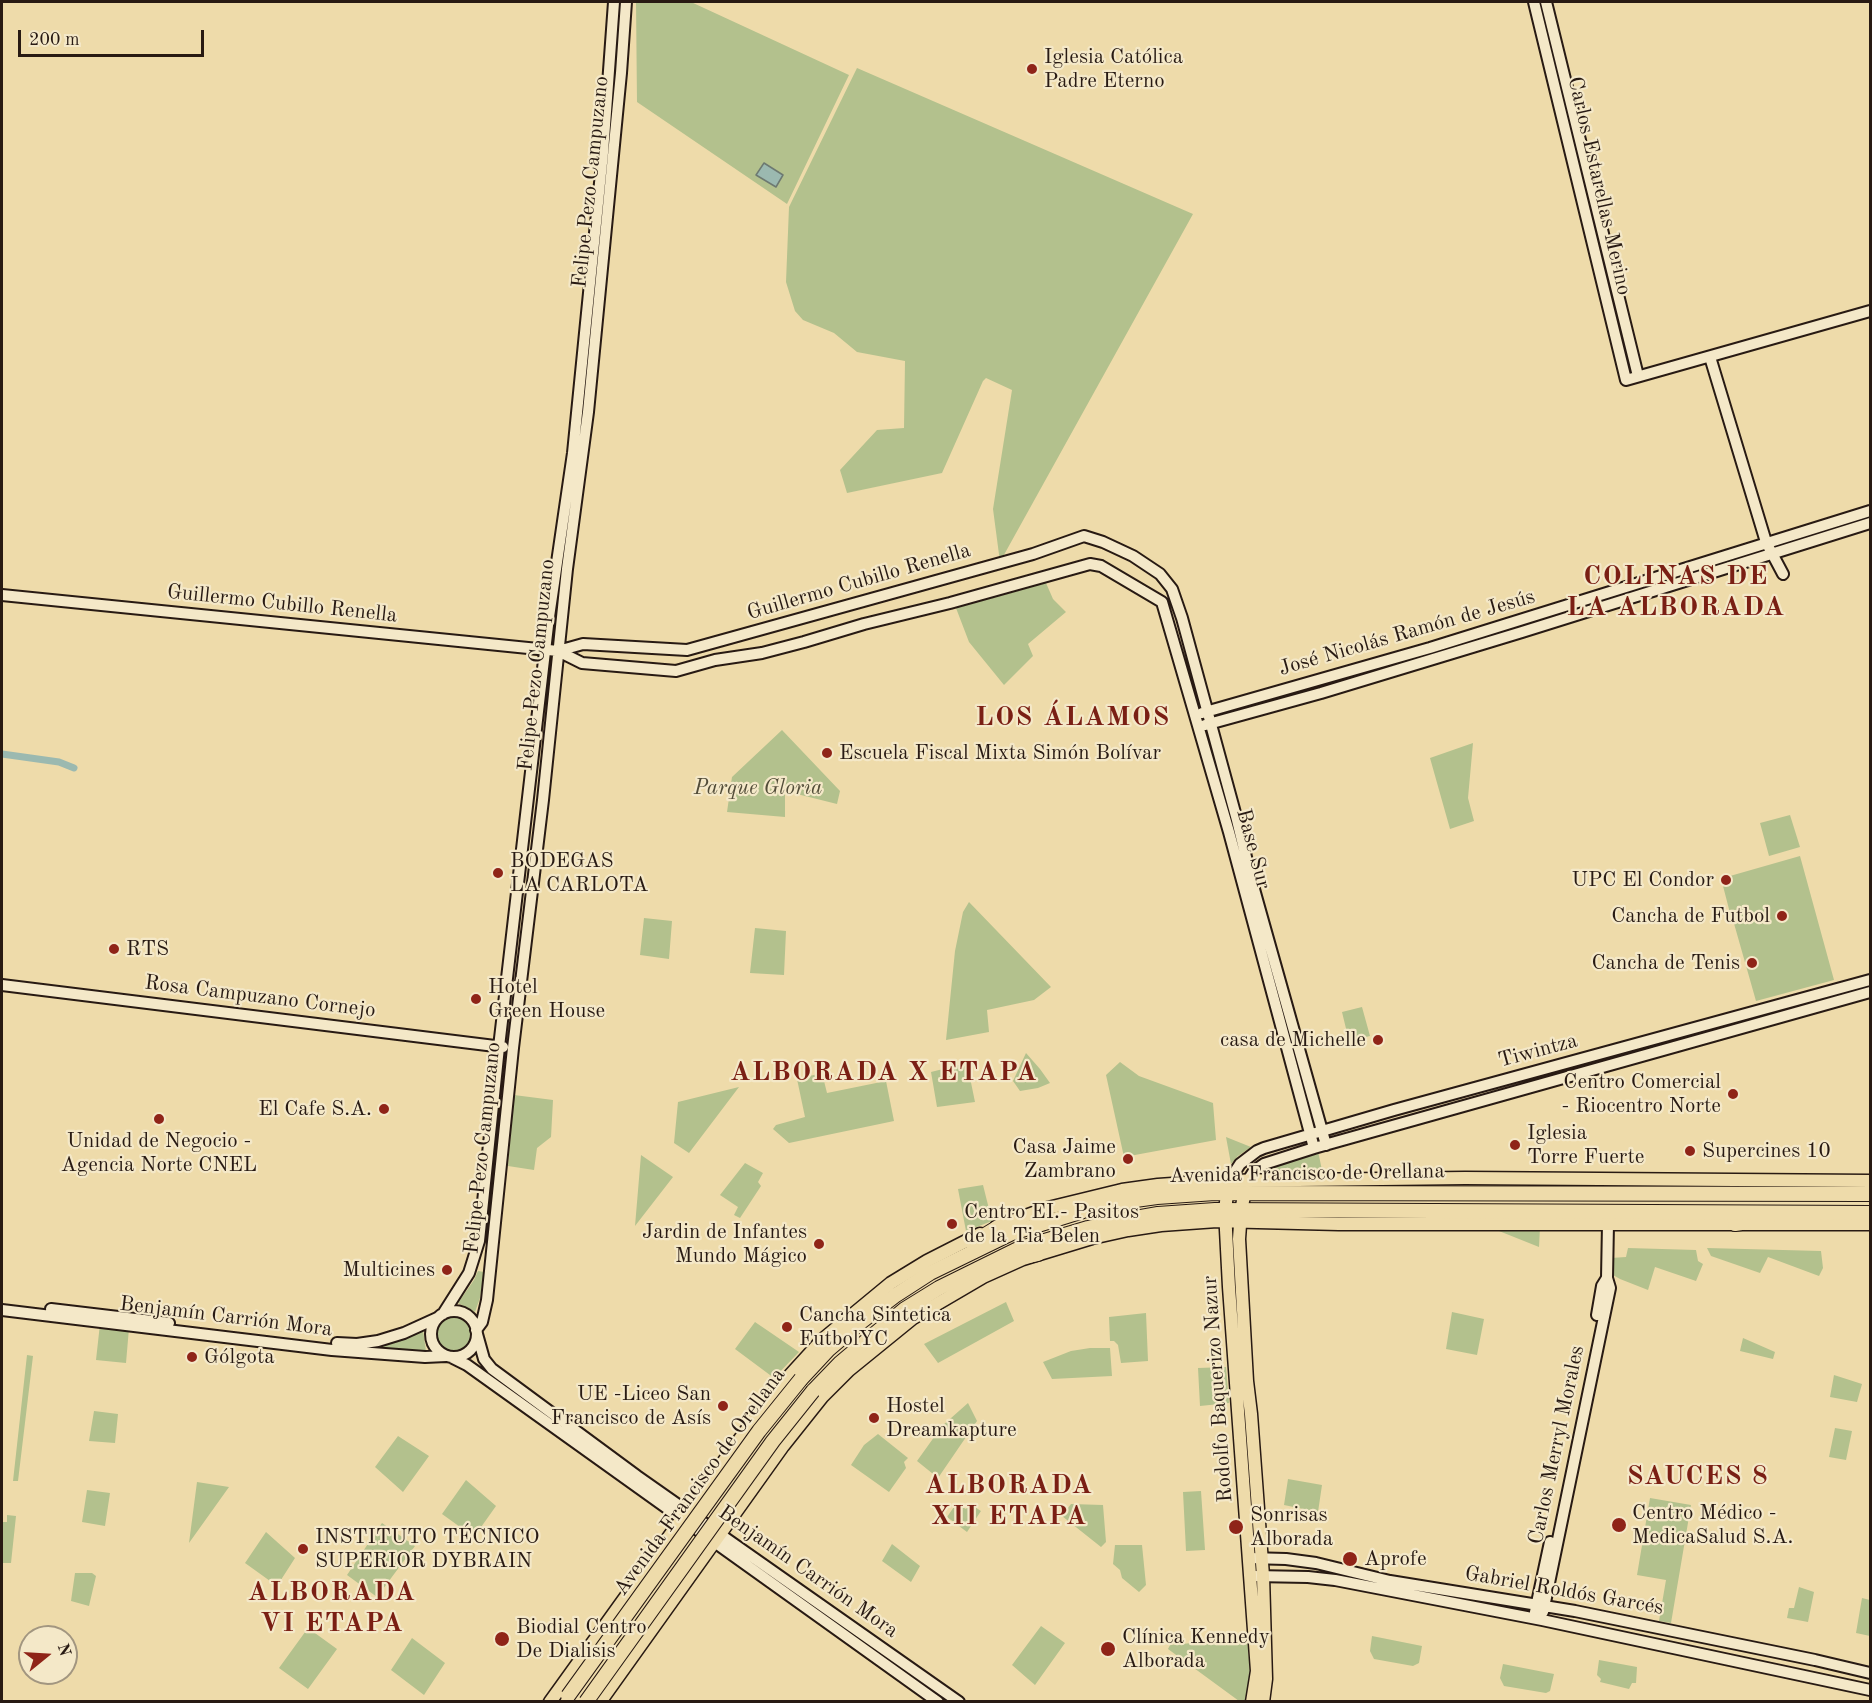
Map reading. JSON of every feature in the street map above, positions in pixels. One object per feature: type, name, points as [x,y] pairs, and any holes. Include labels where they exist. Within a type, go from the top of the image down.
[{"type":"highway","name":"Avenida Francisco de Orellana","points":[[566,1699],[759,1431],[828,1350],[896,1294],[947,1264],[1012,1233],[1083,1211],[1228,1187],[1870,1194]]},
{"type":"highway","points":[[1735,1224],[1806,1212]]},
{"type":"highway","name":"Avenida Francisco de Orellana","points":[[586,1701],[773,1441],[813,1391],[840,1363],[905,1309],[977,1268],[1018,1249],[1088,1228],[1158,1214],[1240,1216],[1870,1213]]},
{"type":"highway","points":[[947,1264],[974,1242],[1003,1224]]},
{"type":"highway","points":[[977,1268],[1038,1254]]},
{"type":"main road","name":"Avenida Francisco de Orellana","points":[[1245,1188],[1465,1178],[1870,1180]]},
{"type":"main road","name":"Avenida Francisco de Orellana","points":[[550,1701],[750,1422],[794,1368],[832,1331],[900,1278],[958,1245],[1003,1224],[1044,1209],[1122,1190],[1158,1185],[1228,1187]]},
{"type":"main road","name":"Rodolfo Baquerizo Nazur","points":[[1228,1187],[1226,1216],[1256,1558]]},
{"type":"main road","name":"Rodolfo Baquerizo Nazur","points":[[1245,1188],[1240,1216],[1257,1576],[1266,1679],[1263,1701]]},
{"type":"main road","name":"Avenida Francisco de Orellana","points":[[600,1701],[789,1438],[822,1397],[849,1370],[896,1331],[946,1297],[983,1277],[1038,1254],[1128,1230],[1226,1216]]},
{"type":"main road","name":"Avenida Francisco de Orellana","points":[[1240,1216],[1608,1224],[1870,1224]]},
{"type":"main road","points":[[726,1457],[726,1472],[733,1481],[747,1485],[761,1478]]},
{"type":"main road","points":[[644,1571],[659,1565],[673,1570],[678,1580],[676,1595]]},
{"type":"main road","name":"Rodolfo Baquerizo Nazur","points":[[1252,1701],[1257,1671],[1257,1576]]},
{"type":"street","name":"Felipe Pezo Campuzano","points":[[476,1332],[482,1322],[487,1300],[574,506],[614,2]]},
{"type":"street","name":"Felipe Pezo Campuzano","points":[[440,1316],[470,1273],[479,1241],[545,650],[573,453],[582,411],[621,73],[626,2]]},
{"type":"street","name":"Carlos Estarellas Merino","points":[[1534,2],[1626,380],[1638,376],[1546,2]]},
{"type":"street","points":[[1638,376],[1870,311]]},
{"type":"street","points":[[1710,357],[1770,554],[1783,574]]},
{"type":"street","name":"José Nicolás Ramón de Jesús","points":[[1195,715],[1453,641],[1870,511]]},
{"type":"street","name":"José Nicolás Ramón de Jesús","points":[[1198,726],[1522,632],[1870,523]]},
{"type":"street","name":"Guillermo Cubillo Renella","points":[[2,595],[545,650],[558,651],[583,644],[687,650],[1033,554],[1084,536],[1133,556],[1160,574]]},
{"type":"street","name":"Guillermo Cubillo Renella","points":[[558,651],[582,663],[676,671],[715,660],[762,653],[1090,564],[1101,566],[1126,581]]},
{"type":"street","name":"Base Sur","points":[[1160,574],[1173,589],[1326,1145]]},
{"type":"street","name":"Base Sur","points":[[1126,581],[1162,602],[1229,831],[1314,1148]]},
{"type":"street","points":[[1868,980],[1870,992]]},
{"type":"street","name":"Tiwintza","points":[[1228,1187],[1240,1164],[1257,1151],[1311,1134],[1868,980]]},
{"type":"street","name":"Rosa Campuzano Cornejo","points":[[2,985],[513,1048]]},
{"type":"street","name":"Tiwintza","points":[[1245,1188],[1254,1171],[1264,1164],[1314,1148],[1870,992]]},
{"type":"street","points":[[497,1065],[506,1062],[511,1067]]},
{"type":"street","name":"Carlos Merryl Morales","points":[[1538,1620],[1610,1288],[1607,1278],[1608,1224]]},
{"type":"street","name":"Benjamín Carrión Mora","points":[[2,1303],[306,1340],[357,1344],[391,1338],[440,1316]]},
{"type":"street","name":"Benjamín Carrión Mora","points":[[2,1310],[332,1350],[425,1358],[448,1357],[466,1365],[718,1538],[796,1586],[959,1701]]},
{"type":"street","points":[[450,1311],[464,1313],[470,1317],[476,1332],[473,1347],[469,1352],[457,1357],[448,1357],[439,1352],[431,1340],[432,1324],[440,1316],[450,1311]]},
{"type":"street","name":"Benjamín Carrión Mora","points":[[476,1332],[484,1359],[492,1370],[685,1515]]},
{"type":"street","name":"Benjamín Carrión Mora","points":[[718,1538],[796,1601],[938,1701]]},
{"type":"street","name":"Gabriel Roldós Garcés","points":[[1256,1558],[1311,1562],[1390,1581],[1575,1611],[1870,1673]]},
{"type":"street","name":"Gabriel Roldós Garcés","points":[[1257,1576],[1308,1576],[1335,1580],[1870,1690]]},
{"type":"street","points":[[765,1578],[768,1577],[789,1592],[796,1586]]},
{"type":"street","points":[[796,1601],[802,1597],[821,1611],[829,1609]]},
{"type":"green space","points":[[636,2],[691,2],[849,75],[787,204],[637,102]]},
{"type":"green space","points":[[857,68],[1193,214],[1000,562],[993,509],[1012,390],[986,378],[983,381],[942,473],[847,493],[840,470],[877,430],[904,428],[905,361],[857,352],[834,333],[803,320],[795,311],[786,282],[789,207]]},
{"type":"green space","points":[[1046,583],[1053,599],[1066,612],[1028,644],[1033,656],[1004,685],[969,642],[956,608]]},
{"type":"green space","name":"Parque Gloria","points":[[782,730],[840,791],[837,804],[785,791],[785,817],[727,812],[732,777]]},
{"type":"green space","points":[[1473,743],[1468,798],[1474,821],[1450,829],[1430,758]]},
{"type":"green space","points":[[1790,815],[1800,847],[1769,856],[1760,823]]},
{"type":"green space","points":[[1800,856],[1834,980],[1756,1001],[1733,913],[1730,913],[1723,878]]},
{"type":"green space","points":[[969,902],[1051,987],[1034,1000],[987,1010],[989,1032],[946,1040],[955,951],[963,912]]},
{"type":"green space","points":[[644,918],[672,921],[669,959],[640,955]]},
{"type":"green space","points":[[755,928],[786,931],[784,975],[750,973]]},
{"type":"green space","points":[[1362,1007],[1370,1036],[1349,1041],[1342,1012]]},
{"type":"green space","points":[[1026,1053],[1050,1083],[1020,1091],[1013,1081]]},
{"type":"green space","points":[[1120,1062],[1139,1076],[1213,1103],[1216,1140],[1124,1157],[1106,1075]]},
{"type":"green space","points":[[967,1063],[975,1102],[937,1107],[931,1072]]},
{"type":"green space","points":[[822,1073],[827,1093],[886,1081],[894,1121],[789,1143],[773,1129],[776,1125],[805,1117],[797,1079]]},
{"type":"green space","points":[[739,1087],[689,1153],[674,1143],[678,1102]]},
{"type":"green space","points":[[514,1095],[553,1100],[551,1137],[537,1148],[534,1170],[508,1166]]},
{"type":"green space","points":[[1226,1137],[1251,1147],[1231,1164]]},
{"type":"green space","points":[[1318,1151],[1323,1175],[1260,1175],[1261,1170]]},
{"type":"green space","points":[[641,1155],[673,1177],[635,1226]]},
{"type":"green space","points":[[745,1163],[763,1173],[758,1182],[761,1186],[740,1218],[734,1215],[738,1207],[720,1195]]},
{"type":"green space","points":[[983,1185],[992,1221],[966,1231],[958,1189]]},
{"type":"green space","points":[[1484,1225],[1540,1228],[1539,1247]]},
{"type":"green space","points":[[1628,1248],[1696,1250],[1698,1261],[1703,1264],[1696,1281],[1655,1267],[1648,1290],[1620,1279],[1610,1270],[1611,1258],[1626,1257]]},
{"type":"green space","points":[[1707,1248],[1821,1251],[1823,1268],[1819,1276],[1768,1257],[1760,1273],[1711,1256]]},
{"type":"green space","points":[[478,1271],[484,1272],[480,1298],[475,1312],[458,1303]]},
{"type":"green space","points":[[1006,1302],[1014,1321],[938,1363],[924,1344]]},
{"type":"green space","points":[[1452,1312],[1484,1319],[1477,1355],[1446,1349]]},
{"type":"green space","points":[[1146,1313],[1148,1361],[1121,1363],[1118,1345],[1110,1341],[1109,1317]]},
{"type":"green space","points":[[453,1317],[466,1322],[471,1335],[466,1348],[453,1353],[440,1348],[435,1335],[440,1322]]},
{"type":"green space","points":[[755,1322],[799,1352],[774,1378],[735,1349]]},
{"type":"green space","points":[[100,1324],[129,1328],[126,1363],[96,1360]]},
{"type":"green space","points":[[423,1330],[426,1351],[370,1349],[369,1347]]},
{"type":"green space","points":[[1743,1338],[1775,1352],[1773,1359],[1740,1351]]},
{"type":"green space","points":[[1110,1348],[1112,1376],[1052,1379],[1043,1362],[1071,1351]]},
{"type":"green space","points":[[27,1355],[33,1356],[18,1481],[13,1481]]},
{"type":"green space","points":[[1226,1367],[1229,1403],[1200,1406],[1198,1368]]},
{"type":"green space","points":[[1834,1375],[1862,1384],[1857,1402],[1830,1397]]},
{"type":"green space","points":[[968,1403],[977,1421],[938,1478],[917,1461],[942,1426]]},
{"type":"green space","points":[[94,1411],[118,1414],[115,1443],[89,1441]]},
{"type":"green space","points":[[1835,1428],[1852,1431],[1846,1460],[1829,1457]]},
{"type":"green space","points":[[878,1434],[908,1458],[904,1462],[906,1468],[889,1492],[851,1465],[864,1445]]},
{"type":"green space","points":[[398,1436],[429,1456],[403,1492],[375,1467]]},
{"type":"green space","points":[[1288,1479],[1322,1485],[1318,1512],[1284,1505]]},
{"type":"green space","points":[[466,1480],[496,1506],[474,1537],[442,1514]]},
{"type":"green space","points":[[197,1482],[229,1487],[189,1543]]},
{"type":"green space","points":[[87,1490],[110,1493],[105,1526],[82,1522]]},
{"type":"green space","points":[[1201,1491],[1205,1550],[1186,1551],[1183,1492]]},
{"type":"green space","points":[[1650,1498],[1691,1505],[1671,1623],[1659,1621],[1666,1580],[1637,1575]]},
{"type":"green space","points":[[956,1504],[966,1509],[970,1504],[981,1511],[967,1532],[947,1517]]},
{"type":"green space","points":[[1071,1504],[1103,1505],[1106,1542],[1101,1547],[1062,1516]]},
{"type":"green space","points":[[7,1515],[16,1516],[11,1563],[3,1563],[2,1584],[2,1522],[7,1522]]},
{"type":"green space","points":[[382,1523],[415,1546],[377,1597],[347,1575]]},
{"type":"green space","points":[[266,1532],[295,1558],[277,1586],[245,1563]]},
{"type":"green space","points":[[892,1544],[920,1566],[911,1582],[882,1561]]},
{"type":"green space","points":[[1115,1545],[1142,1545],[1146,1585],[1139,1592],[1122,1578],[1120,1570],[1113,1564]]},
{"type":"green space","points":[[75,1573],[92,1573],[96,1576],[89,1606],[71,1601]]},
{"type":"green space","points":[[1799,1587],[1814,1592],[1808,1622],[1787,1618],[1789,1608],[1794,1608]]},
{"type":"green space","points":[[1862,1598],[1870,1600],[1870,1636],[1856,1633]]},
{"type":"green space","points":[[1041,1626],[1065,1643],[1035,1685],[1012,1665]]},
{"type":"green space","points":[[308,1628],[337,1649],[308,1689],[279,1668]]},
{"type":"green space","points":[[1372,1636],[1422,1646],[1419,1663],[1413,1666],[1374,1659],[1370,1651]]},
{"type":"green space","points":[[412,1638],[445,1663],[424,1695],[391,1670]]},
{"type":"green space","points":[[1247,1638],[1251,1681],[1248,1701],[1239,1701],[1168,1649],[1170,1645]]},
{"type":"green space","points":[[1599,1660],[1637,1667],[1636,1683],[1632,1683],[1629,1689],[1600,1682],[1601,1679],[1597,1675]]},
{"type":"green space","points":[[1503,1664],[1554,1674],[1550,1691],[1546,1693],[1504,1686],[1500,1678]]},
{"type":"water","points":[[764,163],[783,175],[776,187],[756,175]]},
{"type":"waterway","points":[[2,754],[59,762],[74,768]]},
{"type":"waterway","points":[[2,1517],[2,1525]]},
{"type":"place","name":"Iglesia Católica Padre Eterno","points":[[1032,69]]},
{"type":"place","name":"Escuela Fiscal Mixta Simón Bolívar","points":[[827,753]]},
{"type":"place","name":"BODEGAS LA CARLOTA","points":[[498,873]]},
{"type":"place","name":"UPC El Condor","points":[[1726,880]]},
{"type":"place","name":"Cancha de Futbol","points":[[1782,916]]},
{"type":"place","name":"RTS","points":[[114,949]]},
{"type":"place","name":"Cancha de Tenis","points":[[1752,963]]},
{"type":"place","name":"Hotel Green House","points":[[476,999]]},
{"type":"place","name":"casa de Michelle","points":[[1378,1040]]},
{"type":"place","name":"Centro Comercial - Riocentro Norte","points":[[1733,1094]]},
{"type":"place","name":"El Cafe S.A.","points":[[384,1109]]},
{"type":"place","name":"Unidad de Negocio - Agencia Norte CNEL","points":[[159,1119]]},
{"type":"place","name":"Iglesia Torre Fuerte","points":[[1515,1145]]},
{"type":"place","name":"Supercines 10","points":[[1690,1151]]},
{"type":"place","name":"Casa Jaime Zambrano","points":[[1128,1159]]},
{"type":"place","name":"Centro EI.- Pasitos de la Tia Belen","points":[[952,1224]]},
{"type":"place","name":"Jardin de Infantes Mundo Mágico","points":[[819,1244]]},
{"type":"place","name":"Multicines","points":[[447,1270]]},
{"type":"place","name":"Cancha Sintetica FutbolYC","points":[[787,1327]]},
{"type":"place","name":"Gólgota","points":[[192,1357]]},
{"type":"place","name":"UE -Liceo San Francisco de Asís","points":[[723,1406]]},
{"type":"place","name":"Hostel Dreamkapture","points":[[874,1418]]},
{"type":"place","name":"Centro Médico - MedicaSalud S.A.","points":[[1619,1525]]},
{"type":"place","name":"Sonrisas Alborada","points":[[1236,1527]]},
{"type":"place","name":"INSTITUTO TÉCNICO SUPERIOR DYBRAIN","points":[[303,1549]]},
{"type":"place","name":"Aprofe","points":[[1350,1559]]},
{"type":"place","name":"Biodial Centro De Dialisis","points":[[502,1639]]},
{"type":"place","name":"Clínica Kennedy Alborada","points":[[1108,1649]]},
{"type":"district","name":"COLINAS DE LA ALBORADA","points":[[1676,592]]},
{"type":"district","name":"LOS ÁLAMOS","points":[[1073,718]]},
{"type":"district","name":"ALBORADA X ETAPA","points":[[884,1073]]},
{"type":"district","name":"SAUCES 8","points":[[1698,1477]]},
{"type":"district","name":"ALBORADA XII ETAPA","points":[[1009,1502]]},
{"type":"district","name":"ALBORADA VI ETAPA","points":[[332,1608]]}]
